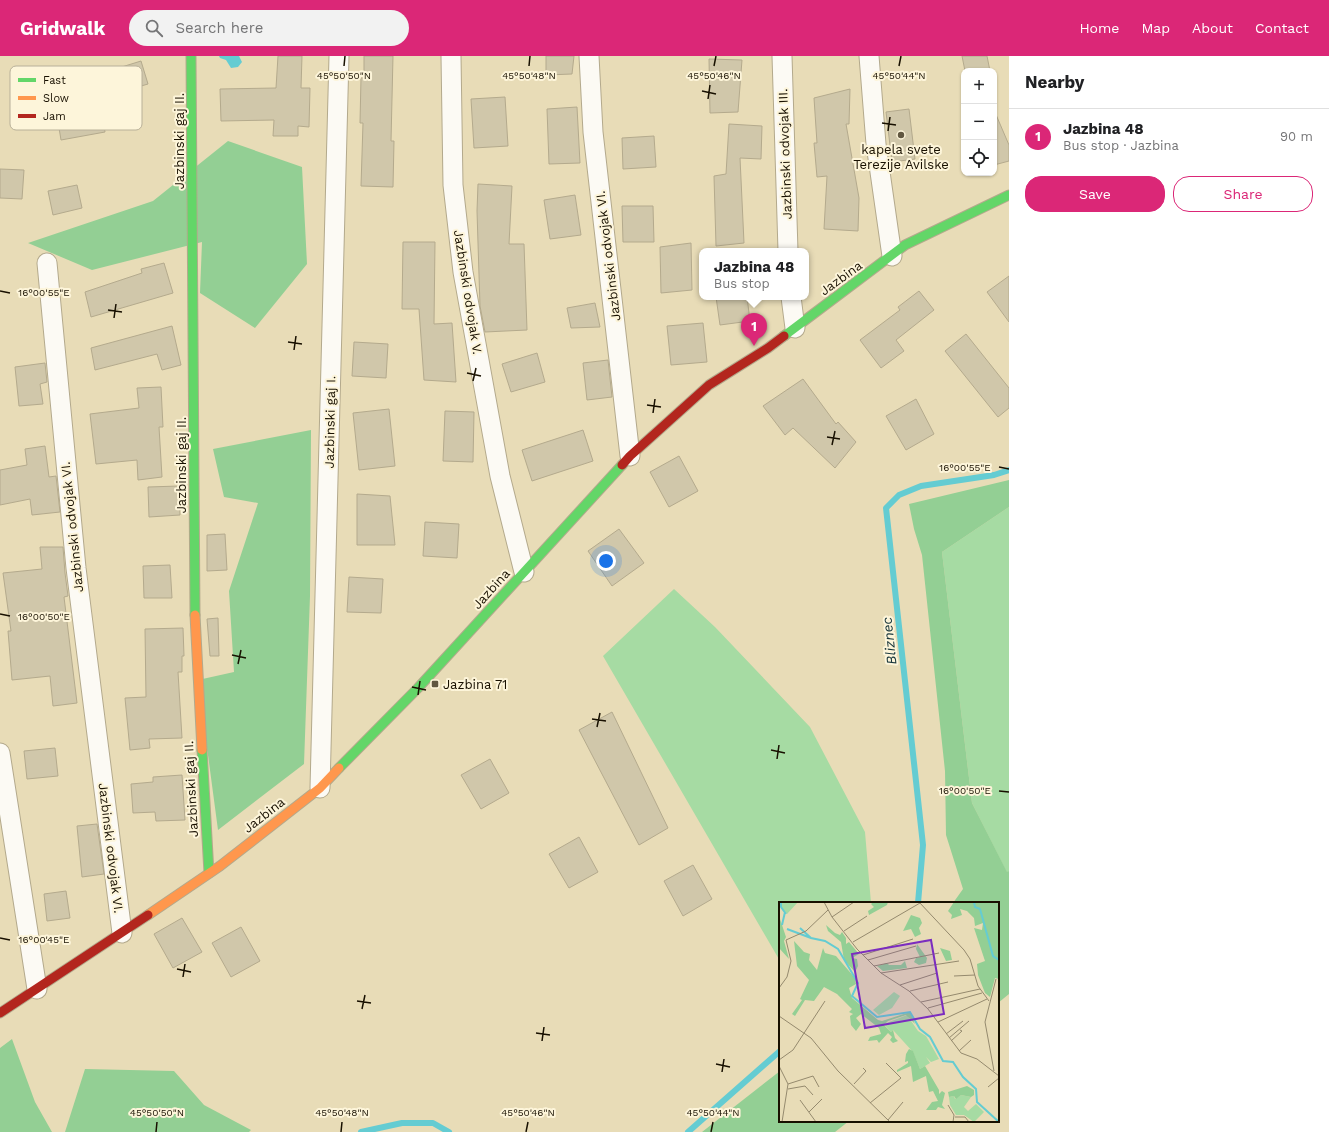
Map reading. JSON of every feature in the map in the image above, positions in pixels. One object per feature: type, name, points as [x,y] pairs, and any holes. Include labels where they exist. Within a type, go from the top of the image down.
[{"type":"street","name":"Jazbinski gaj II.","points":[[191,56],[194,620],[209,874]]},
{"type":"street","name":"Jazbinski gaj I.","points":[[320,788],[329,492],[339,56]]},
{"type":"street","name":"Jazbinski odvojak V.","points":[[451,56],[453,186],[463,272],[500,476],[524,572]]},
{"type":"street","name":"Jazbinski odvojak VI.","points":[[589,56],[593,132],[630,456]]},
{"type":"street","name":"Jazbinski odvojak III.","points":[[782,56],[788,248]]},
{"type":"street","points":[[869,56],[876,144],[892,256]]},
{"type":"street","name":"Jazbina","points":[[0,1014],[209,874],[320,788],[418,688],[630,456],[709,385],[768,348],[905,245],[1009,195]]},
{"type":"street","name":"Jazbinski odvojak VI.","points":[[47,263],[76,568],[122,933]]},
{"type":"street","points":[[791,300],[795,328]]},
{"type":"street","points":[[0,753],[37,989]]},
{"type":"green space","points":[[228,141],[302,167],[307,264],[255,328],[200,293],[202,242],[92,270],[28,243],[153,201]]},
{"type":"green space","points":[[311,430],[310,596],[304,764],[218,830],[198,680],[234,672],[229,591],[258,503],[224,497],[213,449]]},
{"type":"green space","points":[[1009,480],[1009,507],[942,552],[972,803],[1007,872],[1009,871],[1009,994],[999,1002],[999,902],[954,902],[963,889],[946,835],[945,771],[922,555],[914,529],[909,504]]},
{"type":"green space","points":[[1009,507],[1009,871],[1007,873],[972,803],[942,552]]},
{"type":"green space","points":[[674,589],[715,627],[810,727],[865,832],[871,902],[779,902],[779,959],[603,656]]},
{"type":"green space","points":[[12,1039],[35,1102],[52,1132],[0,1132],[0,1048]]},
{"type":"green space","points":[[85,1069],[174,1071],[204,1105],[251,1130],[249,1132],[65,1132]]},
{"type":"green space","points":[[779,1072],[779,1122],[848,1122],[835,1132],[702,1132]]},
{"type":"water","points":[[219,56],[239,56],[242,62],[238,67],[231,68],[226,60],[220,58]]},
{"type":"building","points":[[278,56],[302,56],[301,88],[310,88],[309,127],[298,126],[298,136],[273,136],[274,120],[221,121],[220,89],[276,88]]},
{"type":"building","points":[[364,56],[393,56],[391,141],[394,141],[393,187],[361,186],[363,123],[360,123],[361,78],[364,78]]},
{"type":"building","points":[[546,56],[574,56],[572,74],[546,75]]},
{"type":"building","points":[[962,56],[987,56],[989,68],[964,68]]},
{"type":"building","points":[[709,59],[742,60],[738,112],[710,113]]},
{"type":"building","points":[[141,61],[148,84],[142,86],[142,66],[125,66]]},
{"type":"building","points":[[850,89],[849,124],[846,124],[859,198],[858,231],[824,229],[827,176],[817,177],[814,143],[817,143],[814,98]]},
{"type":"building","points":[[505,97],[508,146],[474,148],[471,99]]},
{"type":"building","points":[[577,107],[580,163],[549,164],[547,109]]},
{"type":"building","name":"kapela svete Terezije Avilske","points":[[909,109],[915,159],[892,162],[886,112]]},
{"type":"building","points":[[997,117],[1009,145],[1009,161],[997,164]]},
{"type":"building","points":[[729,124],[762,126],[761,159],[740,158],[744,243],[716,246],[714,176],[726,174]]},
{"type":"building","points":[[59,130],[105,130],[105,132],[61,140]]},
{"type":"building","points":[[654,136],[656,167],[623,169],[622,138]]},
{"type":"building","points":[[0,169],[24,170],[22,199],[0,198]]},
{"type":"building","points":[[478,184],[512,186],[509,244],[524,244],[527,330],[485,332],[480,306],[477,211]]},
{"type":"building","points":[[77,185],[82,208],[53,215],[48,191]]},
{"type":"building","points":[[575,195],[581,235],[550,239],[544,200]]},
{"type":"building","points":[[622,206],[653,206],[654,242],[623,242]]},
{"type":"building","points":[[403,242],[435,242],[434,324],[452,323],[456,382],[424,380],[419,309],[402,309]]},
{"type":"building","points":[[691,243],[692,290],[661,293],[660,247]]},
{"type":"building","points":[[164,263],[173,293],[91,317],[85,292],[142,273],[141,269]]},
{"type":"building","points":[[1009,276],[1009,322],[987,292]]},
{"type":"building","points":[[919,291],[934,310],[896,340],[904,351],[881,368],[860,340],[900,310],[898,307]]},
{"type":"building","points":[[716,300],[747,300],[750,321],[720,325]]},
{"type":"building","points":[[595,303],[600,327],[571,328],[567,308]]},
{"type":"building","points":[[703,323],[707,362],[671,365],[667,326]]},
{"type":"building","points":[[172,326],[181,365],[162,370],[157,354],[95,370],[91,348]]},
{"type":"building","points":[[966,334],[1009,388],[1009,408],[998,417],[945,351]]},
{"type":"building","points":[[354,342],[388,344],[386,378],[352,376]]},
{"type":"building","points":[[537,353],[545,382],[511,392],[502,364]]},
{"type":"building","points":[[608,360],[612,397],[587,400],[583,363]]},
{"type":"building","points":[[45,363],[47,382],[40,384],[43,404],[19,406],[15,367]]},
{"type":"building","points":[[803,379],[836,424],[838,422],[856,442],[835,468],[793,428],[785,435],[763,406]]},
{"type":"building","points":[[161,387],[163,427],[159,427],[162,477],[138,480],[137,460],[96,464],[90,414],[139,408],[137,388]]},
{"type":"building","points":[[916,399],[934,434],[906,450],[886,416]]},
{"type":"building","points":[[389,409],[395,466],[359,470],[353,413]]},
{"type":"building","points":[[445,411],[474,412],[473,462],[443,461]]},
{"type":"building","points":[[583,430],[593,461],[532,481],[522,450]]},
{"type":"building","points":[[45,446],[49,477],[56,476],[60,512],[32,515],[30,499],[0,505],[0,470],[27,465],[25,449]]},
{"type":"building","points":[[679,456],[698,491],[669,507],[650,472]]},
{"type":"building","points":[[179,486],[180,515],[149,517],[148,487]]},
{"type":"building","points":[[357,494],[390,496],[395,545],[357,545]]},
{"type":"building","points":[[425,522],[459,524],[457,558],[423,556]]},
{"type":"building","points":[[619,529],[644,563],[612,586],[588,551]]},
{"type":"building","points":[[225,534],[227,570],[207,571],[207,535]]},
{"type":"building","points":[[40,547],[63,547],[68,596],[64,597],[77,703],[53,706],[50,676],[12,680],[8,631],[11,631],[3,573],[42,569]]},
{"type":"building","points":[[170,565],[172,598],[144,598],[143,566]]},
{"type":"building","points":[[349,577],[383,579],[381,613],[347,612]]},
{"type":"building","points":[[218,618],[219,656],[210,656],[207,619]]},
{"type":"building","points":[[183,628],[184,656],[182,656],[182,672],[178,672],[182,738],[149,739],[150,748],[130,750],[125,698],[146,697],[145,629]]},
{"type":"building","points":[[612,712],[668,828],[639,845],[579,730]]},
{"type":"building","points":[[55,748],[58,776],[27,779],[24,751]]},
{"type":"building","points":[[490,759],[509,793],[481,809],[461,775]]},
{"type":"building","points":[[182,775],[185,820],[156,821],[155,812],[133,813],[131,784],[153,782],[153,777]]},
{"type":"building","points":[[97,824],[104,874],[82,877],[77,826]]},
{"type":"building","points":[[579,837],[598,872],[569,888],[549,854]]},
{"type":"building","points":[[693,865],[712,899],[683,916],[664,881]]},
{"type":"building","points":[[66,891],[70,918],[47,921],[44,894]]},
{"type":"building","points":[[182,918],[202,952],[173,968],[154,934]]},
{"type":"building","points":[[241,927],[260,961],[231,977],[212,943]]},
{"type":"waterway","name":"Bliznec","points":[[918,902],[923,845],[886,508],[899,495],[921,486],[994,475],[1009,470]]},
{"type":"waterway","name":"Bliznec","points":[[688,1132],[779,1052]]},
{"type":"waterway","name":"Bliznec","points":[[361,1132],[402,1123],[433,1123],[449,1132]]},
{"type":"traffic: fast","points":[[191,56],[195,615]]},
{"type":"traffic: fast","points":[[784,336],[905,245],[1009,195]]},
{"type":"traffic: fast","points":[[339,768],[418,688],[622,465]]},
{"type":"traffic: fast","points":[[202,750],[209,873]]},
{"type":"traffic: slow","points":[[195,615],[202,750]]},
{"type":"traffic: slow","points":[[148,915],[220,866],[320,788],[339,768]]},
{"type":"traffic: jam","points":[[622,465],[630,456],[709,385],[768,348],[784,336]]},
{"type":"traffic: jam","points":[[0,1013],[148,915]]},
{"type":"place","name":"kapela svete Terezije Avilske","points":[[901,135]]},
{"type":"place","name":"Jazbina 48","points":[[754,346]]},
{"type":"place","name":"Jazbina 71","points":[[435,684]]}]
